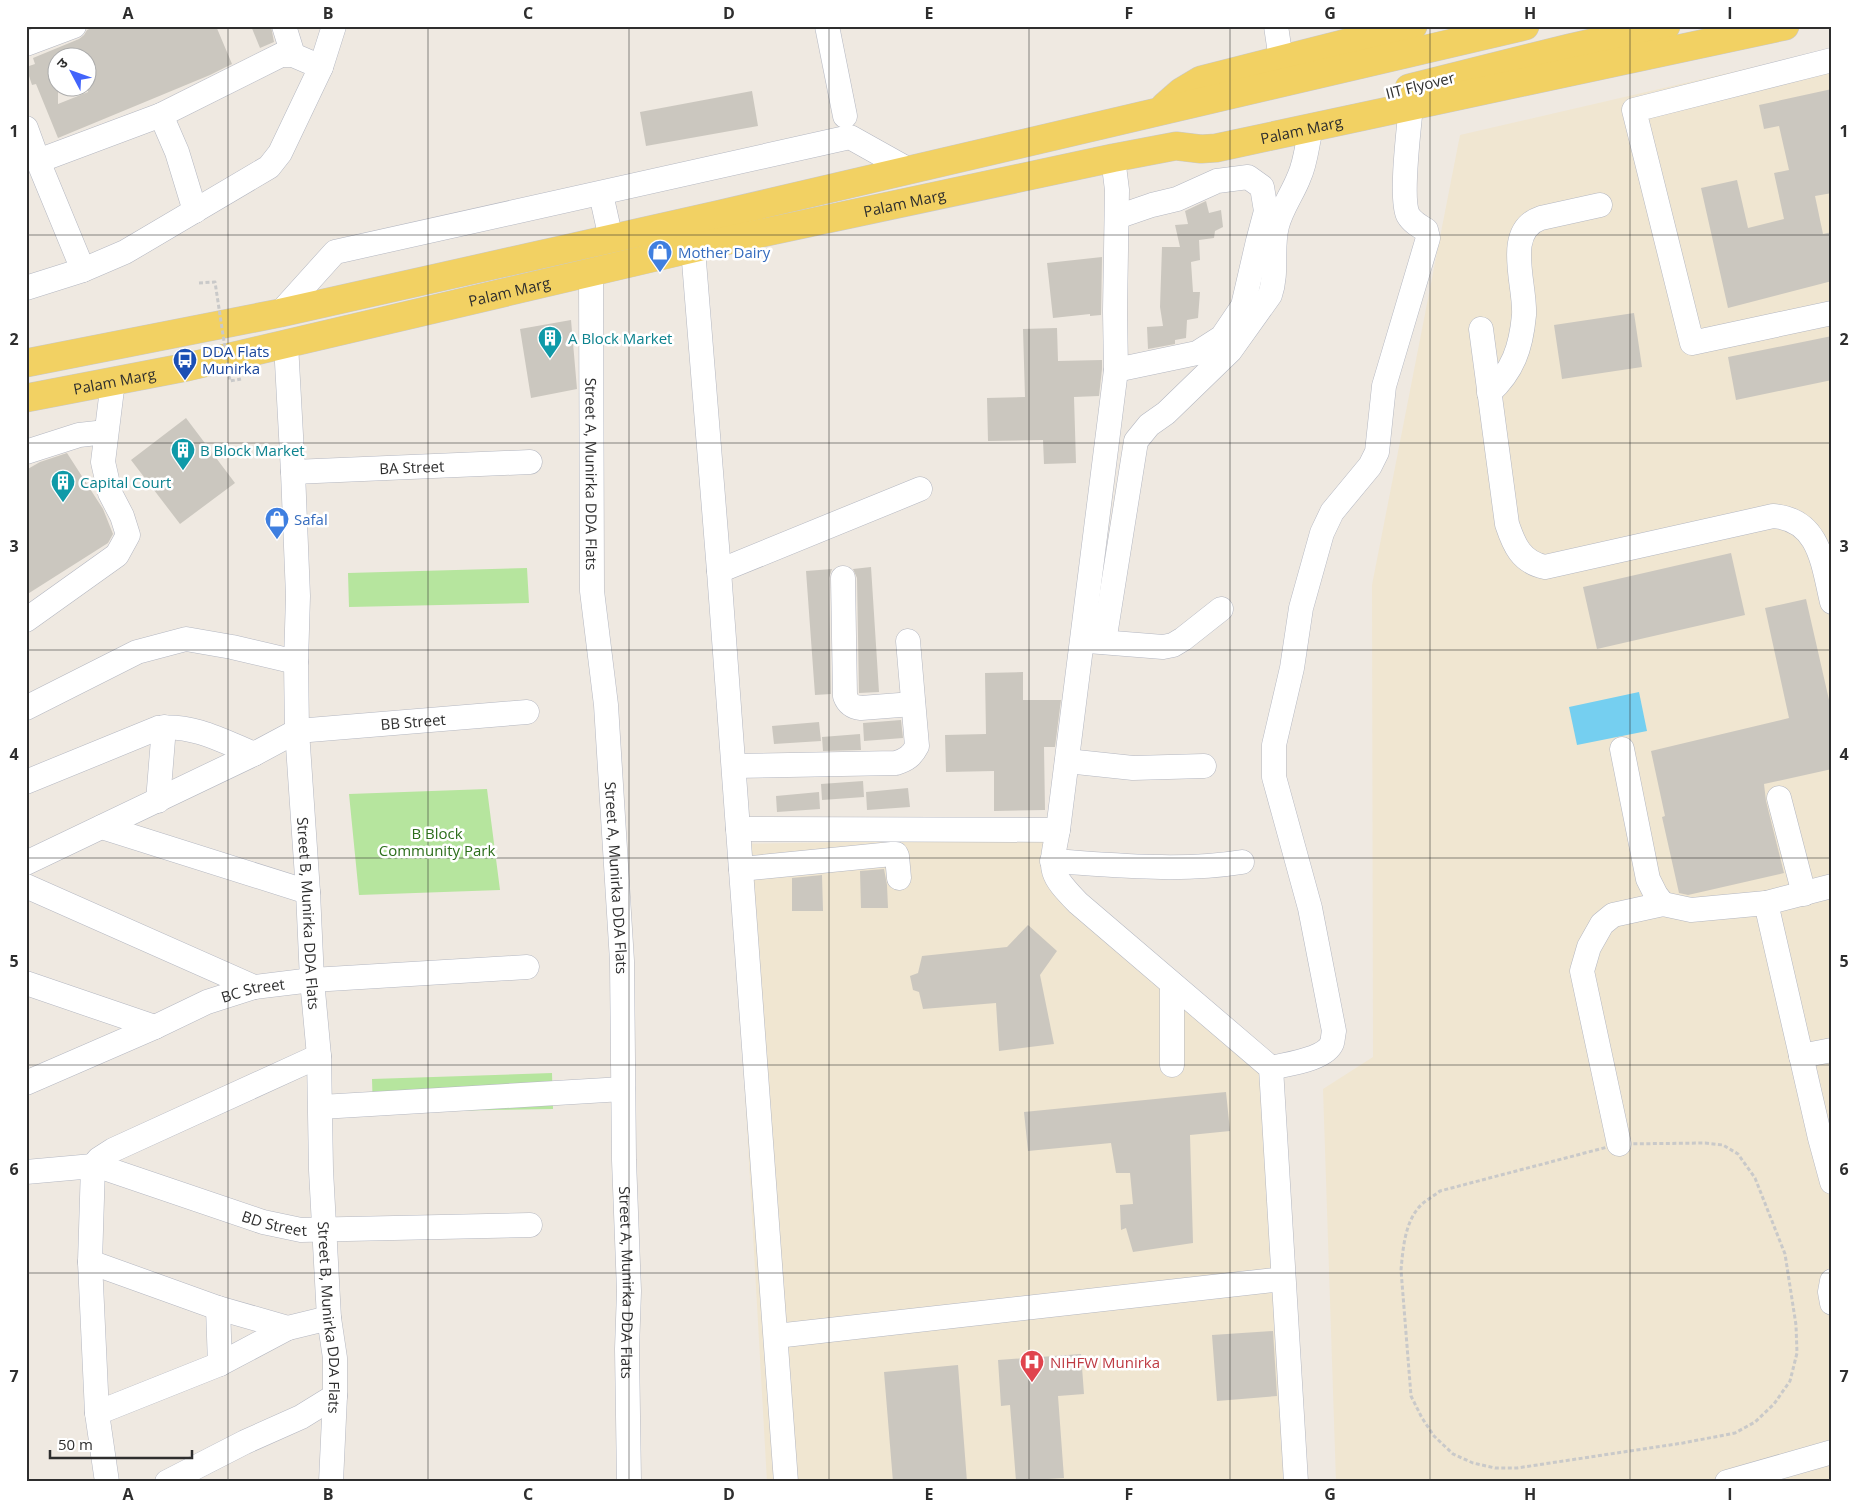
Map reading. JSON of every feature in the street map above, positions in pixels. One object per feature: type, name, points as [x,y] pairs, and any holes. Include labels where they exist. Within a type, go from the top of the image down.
[{"type":"main road","points":[[1161,111],[1181,92],[1200,80],[1281,60],[1376,31],[1413,26]]},
{"type":"main road","points":[[1161,111],[1525,26]]},
{"type":"main road","name":"IIT Flyover","points":[[1176,146],[1569,48],[1666,26]]},
{"type":"main road","name":"Palam Marg","points":[[26,398],[187,367],[693,249],[1113,158],[1176,146],[1201,149],[1216,148],[1786,26]]},
{"type":"main road","name":"Palam Marg","points":[[26,363],[280,314],[1161,111]]},
{"type":"street","points":[[26,44],[74,26]]},
{"type":"street","points":[[284,26],[292,55]]},
{"type":"street","points":[[26,288],[83,270],[126,252],[260,173],[276,160],[321,67],[334,26]]},
{"type":"street","points":[[827,26],[845,116]]},
{"type":"street","points":[[1276,26],[1281,60]]},
{"type":"street","points":[[38,161],[161,115],[281,55],[292,55],[321,67]]},
{"type":"street","points":[[1832,60],[1634,110],[1692,343],[1832,313]]},
{"type":"street","points":[[1271,1068],[1323,1053],[1331,1045],[1334,1031],[1310,908],[1274,778],[1274,745],[1292,668],[1301,608],[1322,533],[1332,512],[1370,466],[1377,452],[1384,386],[1428,238],[1426,230],[1414,223],[1409,217],[1404,198],[1411,106]]},
{"type":"street","points":[[161,115],[177,152],[196,211]]},
{"type":"street","points":[[26,128],[83,270]]},
{"type":"street","points":[[1296,1482],[1271,1068],[1073,898],[1054,875],[1052,862],[1058,830],[1066,761],[1136,442],[1149,425],[1166,413],[1230,351],[1270,295],[1273,287],[1277,222],[1300,175],[1311,128]]},
{"type":"street","points":[[280,314],[335,252],[850,137],[909,170]]},
{"type":"street","points":[[1093,641],[1116,370],[1117,190],[1113,158]]},
{"type":"street","points":[[1116,370],[1198,354],[1222,337],[1243,306],[1266,211],[1262,187],[1248,177],[1217,181],[1177,199],[1117,217]]},
{"type":"street","points":[[600,194],[611,239]]},
{"type":"street","points":[[1489,393],[1502,381],[1510,370],[1521,334],[1524,312],[1519,252],[1520,240],[1524,230],[1532,221],[1541,218],[1600,205]]},
{"type":"street","points":[[693,249],[734,766],[786,1482]]},
{"type":"street","name":"Street A, Munirka DDA Flats","points":[[591,274],[592,591],[606,705],[622,961],[628,1291],[629,1482]]},
{"type":"street","points":[[1481,329],[1507,524],[1513,542],[1522,555],[1533,565],[1544,568],[1773,516],[1787,517],[1801,524],[1813,538],[1819,552],[1831,596]]},
{"type":"street","name":"Street B, Munirka DDA Flats","points":[[286,344],[294,472],[298,596],[296,662],[297,731],[312,980],[319,1056],[321,1170],[329,1318],[335,1358],[331,1482]]},
{"type":"street","points":[[26,620],[117,555],[128,535],[122,516],[110,493],[103,462],[113,381]]},
{"type":"street","points":[[26,452],[79,435],[106,432]]},
{"type":"street","name":"BA Street","points":[[294,472],[530,462]]},
{"type":"street","points":[[719,571],[920,489]]},
{"type":"street","points":[[843,578],[845,696],[847,702],[853,707],[861,708],[913,704]]},
{"type":"street","points":[[1093,641],[1162,647],[1173,645],[1221,609]]},
{"type":"street","points":[[26,708],[137,652],[186,639],[232,647],[296,662]]},
{"type":"street","points":[[734,766],[896,763],[904,761],[913,755],[917,746],[908,641]]},
{"type":"street","name":"BB Street","points":[[297,731],[527,712]]},
{"type":"street","points":[[26,782],[164,727],[184,727],[196,730],[254,754]]},
{"type":"street","points":[[158,800],[164,727]]},
{"type":"street","points":[[26,863],[254,754],[297,731]]},
{"type":"street","points":[[1622,749],[1648,880],[1663,904]]},
{"type":"street","points":[[1066,761],[1133,768],[1204,766]]},
{"type":"street","points":[[1780,798],[1804,894]]},
{"type":"street","points":[[102,827],[308,892]]},
{"type":"street","points":[[738,829],[1058,830]]},
{"type":"street","points":[[741,869],[892,854],[897,856],[899,878]]},
{"type":"street","points":[[1052,862],[1166,867],[1219,866],[1242,862]]},
{"type":"street","points":[[26,886],[254,987]]},
{"type":"street","points":[[1619,1144],[1582,971],[1589,947],[1602,924],[1613,915],[1663,904],[1691,910],[1766,903],[1832,886]]},
{"type":"street","points":[[1766,903],[1801,1056],[1826,1137],[1832,1182]]},
{"type":"street","name":"BC Street","points":[[26,1083],[155,1027],[207,1002],[254,987],[312,980],[527,967]]},
{"type":"street","points":[[26,983],[155,1027]]},
{"type":"street","points":[[1172,984],[1172,1065]]},
{"type":"street","points":[[1801,1056],[1832,1050]]},
{"type":"street","points":[[108,1482],[98,1413],[90,1262],[93,1166],[99,1159],[113,1150],[319,1056]]},
{"type":"street","points":[[321,1107],[623,1089]]},
{"type":"street","name":"BD Street","points":[[26,1172],[93,1166],[112,1170],[263,1222],[301,1230],[530,1224]]},
{"type":"street","points":[[90,1262],[218,1308],[288,1328]]},
{"type":"street","points":[[776,1336],[1284,1279]]},
{"type":"street","points":[[1832,1281],[1830,1292],[1832,1303]]},
{"type":"street","points":[[218,1308],[220,1364]]},
{"type":"street","points":[[98,1413],[220,1364],[288,1328],[329,1318]]},
{"type":"street","points":[[167,1482],[245,1442],[301,1418],[335,1396]]},
{"type":"street","points":[[1727,1482],[1832,1452]]},
{"type":"path","points":[[198,283],[215,282],[230,381],[241,379]]},
{"type":"path","points":[[1705,1143],[1723,1145],[1738,1154],[1755,1178],[1785,1254],[1796,1325],[1797,1353],[1790,1382],[1774,1404],[1762,1416],[1735,1433],[1683,1443],[1517,1468],[1496,1468],[1473,1463],[1453,1454],[1434,1436],[1411,1396],[1401,1270],[1402,1250],[1409,1223],[1420,1206],[1440,1191],[1619,1144],[1705,1143]]},
{"type":"shaded area","points":[[1832,49],[1832,1482],[1336,1482],[1323,1089],[1373,1057],[1372,585],[1460,135]]},
{"type":"shaded area","points":[[1067,838],[1061,874],[1267,1055],[1302,1482],[767,1482],[731,844]]},
{"type":"green space","points":[[527,568],[529,603],[349,607],[348,573]]},
{"type":"green space","name":"B Block Community Park","points":[[487,789],[500,890],[359,895],[349,794]]},
{"type":"green space","points":[[552,1073],[553,1109],[373,1112],[372,1079]]},
{"type":"water","points":[[1639,692],[1647,731],[1577,745],[1569,707]]},
{"type":"building","points":[[96,26],[216,26],[232,64],[210,75],[58,138],[36,84],[32,85],[26,67],[35,64],[33,58],[48,52],[48,98],[58,98],[58,104],[73,98],[98,98],[98,48],[57,48],[84,35],[87,30]]},
{"type":"building","points":[[251,26],[271,26],[274,42],[260,48]]},
{"type":"building","points":[[1832,89],[1832,193],[1815,196],[1823,234],[1832,232],[1832,281],[1728,308],[1701,188],[1737,180],[1748,228],[1784,219],[1774,173],[1789,170],[1779,126],[1764,129],[1759,105]]},
{"type":"building","points":[[752,91],[758,126],[646,146],[640,112]]},
{"type":"building","points":[[1206,201],[1209,213],[1221,210],[1223,227],[1215,231],[1214,238],[1199,240],[1200,260],[1191,262],[1193,292],[1200,292],[1198,318],[1187,320],[1186,338],[1175,340],[1175,344],[1148,349],[1147,327],[1163,326],[1160,307],[1162,247],[1180,247],[1175,225],[1188,224],[1185,211]]},
{"type":"building","points":[[1102,257],[1101,315],[1090,316],[1090,314],[1053,318],[1047,263]]},
{"type":"building","points":[[1634,313],[1642,367],[1562,379],[1554,325]]},
{"type":"building","name":"A Block Market","points":[[571,320],[577,389],[531,398],[520,329]]},
{"type":"building","points":[[1057,328],[1058,361],[1102,360],[1102,369],[1099,396],[1074,397],[1076,463],[1044,464],[1043,440],[988,441],[987,398],[1025,397],[1023,329]]},
{"type":"building","points":[[1832,336],[1832,380],[1736,400],[1728,357]]},
{"type":"building","name":"B Block Market","points":[[186,418],[235,483],[180,524],[131,460]]},
{"type":"building","name":"Capital Court","points":[[67,453],[103,509],[113,534],[108,543],[26,595],[26,470],[40,462]]},
{"type":"building","points":[[1731,553],[1745,615],[1597,649],[1583,587]]},
{"type":"building","points":[[871,567],[879,692],[859,693],[857,578],[853,569]]},
{"type":"building","points":[[832,569],[829,578],[831,694],[815,695],[806,571]]},
{"type":"building","points":[[1806,599],[1832,713],[1832,769],[1764,784],[1766,801],[1784,873],[1688,895],[1679,893],[1662,817],[1665,816],[1651,751],[1789,718],[1765,608]]},
{"type":"building","points":[[1023,672],[1023,700],[1061,700],[1055,747],[1044,747],[1045,810],[994,811],[994,771],[946,772],[945,735],[986,734],[985,673]]},
{"type":"building","points":[[901,720],[903,738],[864,741],[863,723]]},
{"type":"building","points":[[819,722],[821,741],[774,744],[772,726]]},
{"type":"building","points":[[860,734],[861,750],[823,751],[822,737]]},
{"type":"building","points":[[863,781],[864,797],[822,800],[821,784]]},
{"type":"building","points":[[908,788],[910,807],[867,810],[866,792]]},
{"type":"building","points":[[819,792],[820,809],[777,812],[776,796]]},
{"type":"building","points":[[884,869],[888,908],[861,908],[860,871]]},
{"type":"building","points":[[822,875],[823,911],[792,911],[792,878]]},
{"type":"building","points":[[1028,925],[1057,951],[1040,975],[1054,1044],[999,1051],[996,1003],[923,1009],[919,992],[913,990],[910,976],[918,973],[922,956],[1007,947]]},
{"type":"building","points":[[1226,1092],[1230,1131],[1190,1135],[1193,1243],[1133,1252],[1126,1228],[1121,1230],[1120,1205],[1133,1204],[1130,1173],[1116,1173],[1111,1143],[1028,1151],[1024,1112]]},
{"type":"building","points":[[1273,1331],[1277,1396],[1217,1401],[1212,1335]]},
{"type":"building","points":[[1081,1354],[1084,1394],[1058,1396],[1064,1478],[1016,1481],[1010,1405],[1001,1406],[998,1360]]},
{"type":"building","points":[[958,1365],[967,1482],[893,1482],[884,1372]]},
{"type":"place","name":"Mother Dairy","points":[[660,273]]},
{"type":"place","name":"A Block Market","points":[[550,359]]},
{"type":"place","name":"DDA Flats Munirka","points":[[185,381]]},
{"type":"place","name":"B Block Market","points":[[183,471]]},
{"type":"place","name":"Capital Court","points":[[63,503]]},
{"type":"place","name":"Safal","points":[[277,540]]},
{"type":"place","name":"NIHFW Munirka","points":[[1032,1383]]}]
